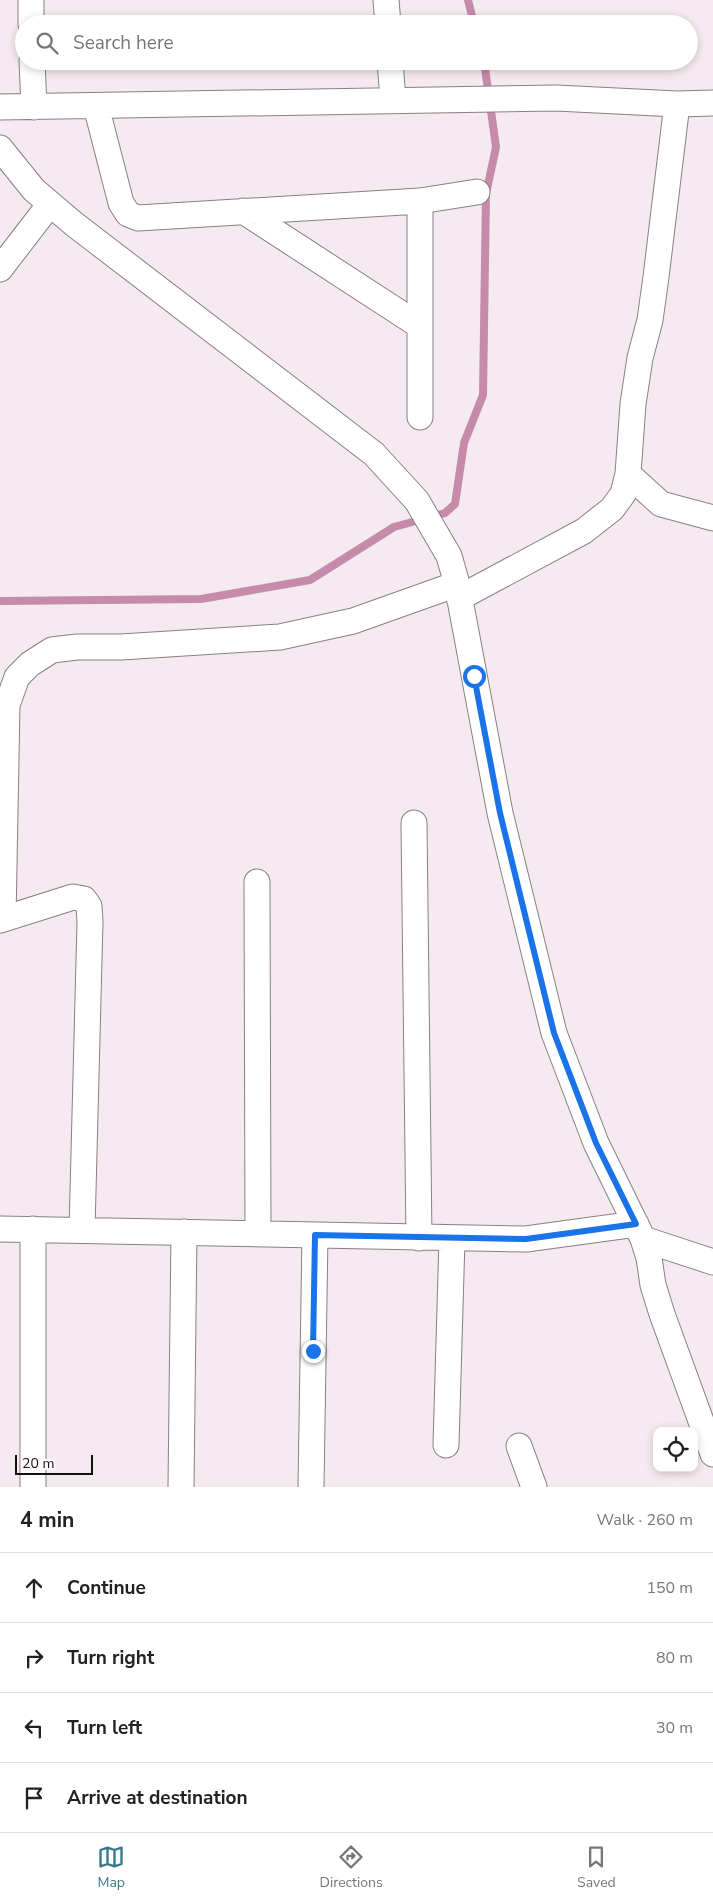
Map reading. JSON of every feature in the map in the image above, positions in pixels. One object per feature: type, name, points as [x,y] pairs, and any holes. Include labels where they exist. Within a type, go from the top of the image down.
[{"type":"street","points":[[31,0],[31,15]]},
{"type":"street","points":[[386,0],[387,15]]},
{"type":"street","points":[[32,70],[34,107]]},
{"type":"street","points":[[391,70],[393,100]]},
{"type":"street","points":[[0,107],[556,98],[677,104],[713,102]]},
{"type":"street","points":[[82,1230],[89,906],[84,899],[73,897],[2,919],[7,705],[17,677],[30,664],[52,650],[280,637],[353,621],[458,591],[584,531],[612,509],[623,494],[628,474],[640,358],[650,320],[677,104]]},
{"type":"street","points":[[96,106],[121,203],[128,214],[138,218],[420,200],[476,192]]},
{"type":"street","points":[[0,148],[34,190],[74,224],[374,454],[417,501],[450,556],[500,813],[554,1033],[596,1143],[640,1231],[650,1258],[653,1285],[662,1314],[713,1454]]},
{"type":"street","points":[[420,200],[420,416]]},
{"type":"street","points":[[0,269],[50,204]]},
{"type":"street","points":[[243,212],[420,326]]},
{"type":"street","points":[[628,474],[661,504],[713,518]]},
{"type":"street","points":[[414,823],[419,1238]]},
{"type":"street","points":[[257,882],[258,1234]]},
{"type":"street","points":[[0,1229],[526,1239],[640,1231],[713,1262]]},
{"type":"street","points":[[32,1230],[33,1487]]},
{"type":"street","points":[[181,1487],[184,1232]]},
{"type":"street","points":[[311,1487],[315,1235]]},
{"type":"street","points":[[446,1445],[452,1238]]},
{"type":"street","points":[[519,1446],[534,1487]]},
{"type":"waterway","points":[[468,0],[472,15]]},
{"type":"waterway","points":[[0,601],[201,599],[310,580],[394,527],[445,513],[455,504],[464,443],[483,395],[486,194],[496,147],[485,70]]},
{"type":"route","points":[[313,1351],[315,1235],[526,1239],[636,1224],[596,1143],[554,1033],[500,813],[474,676]]}]
